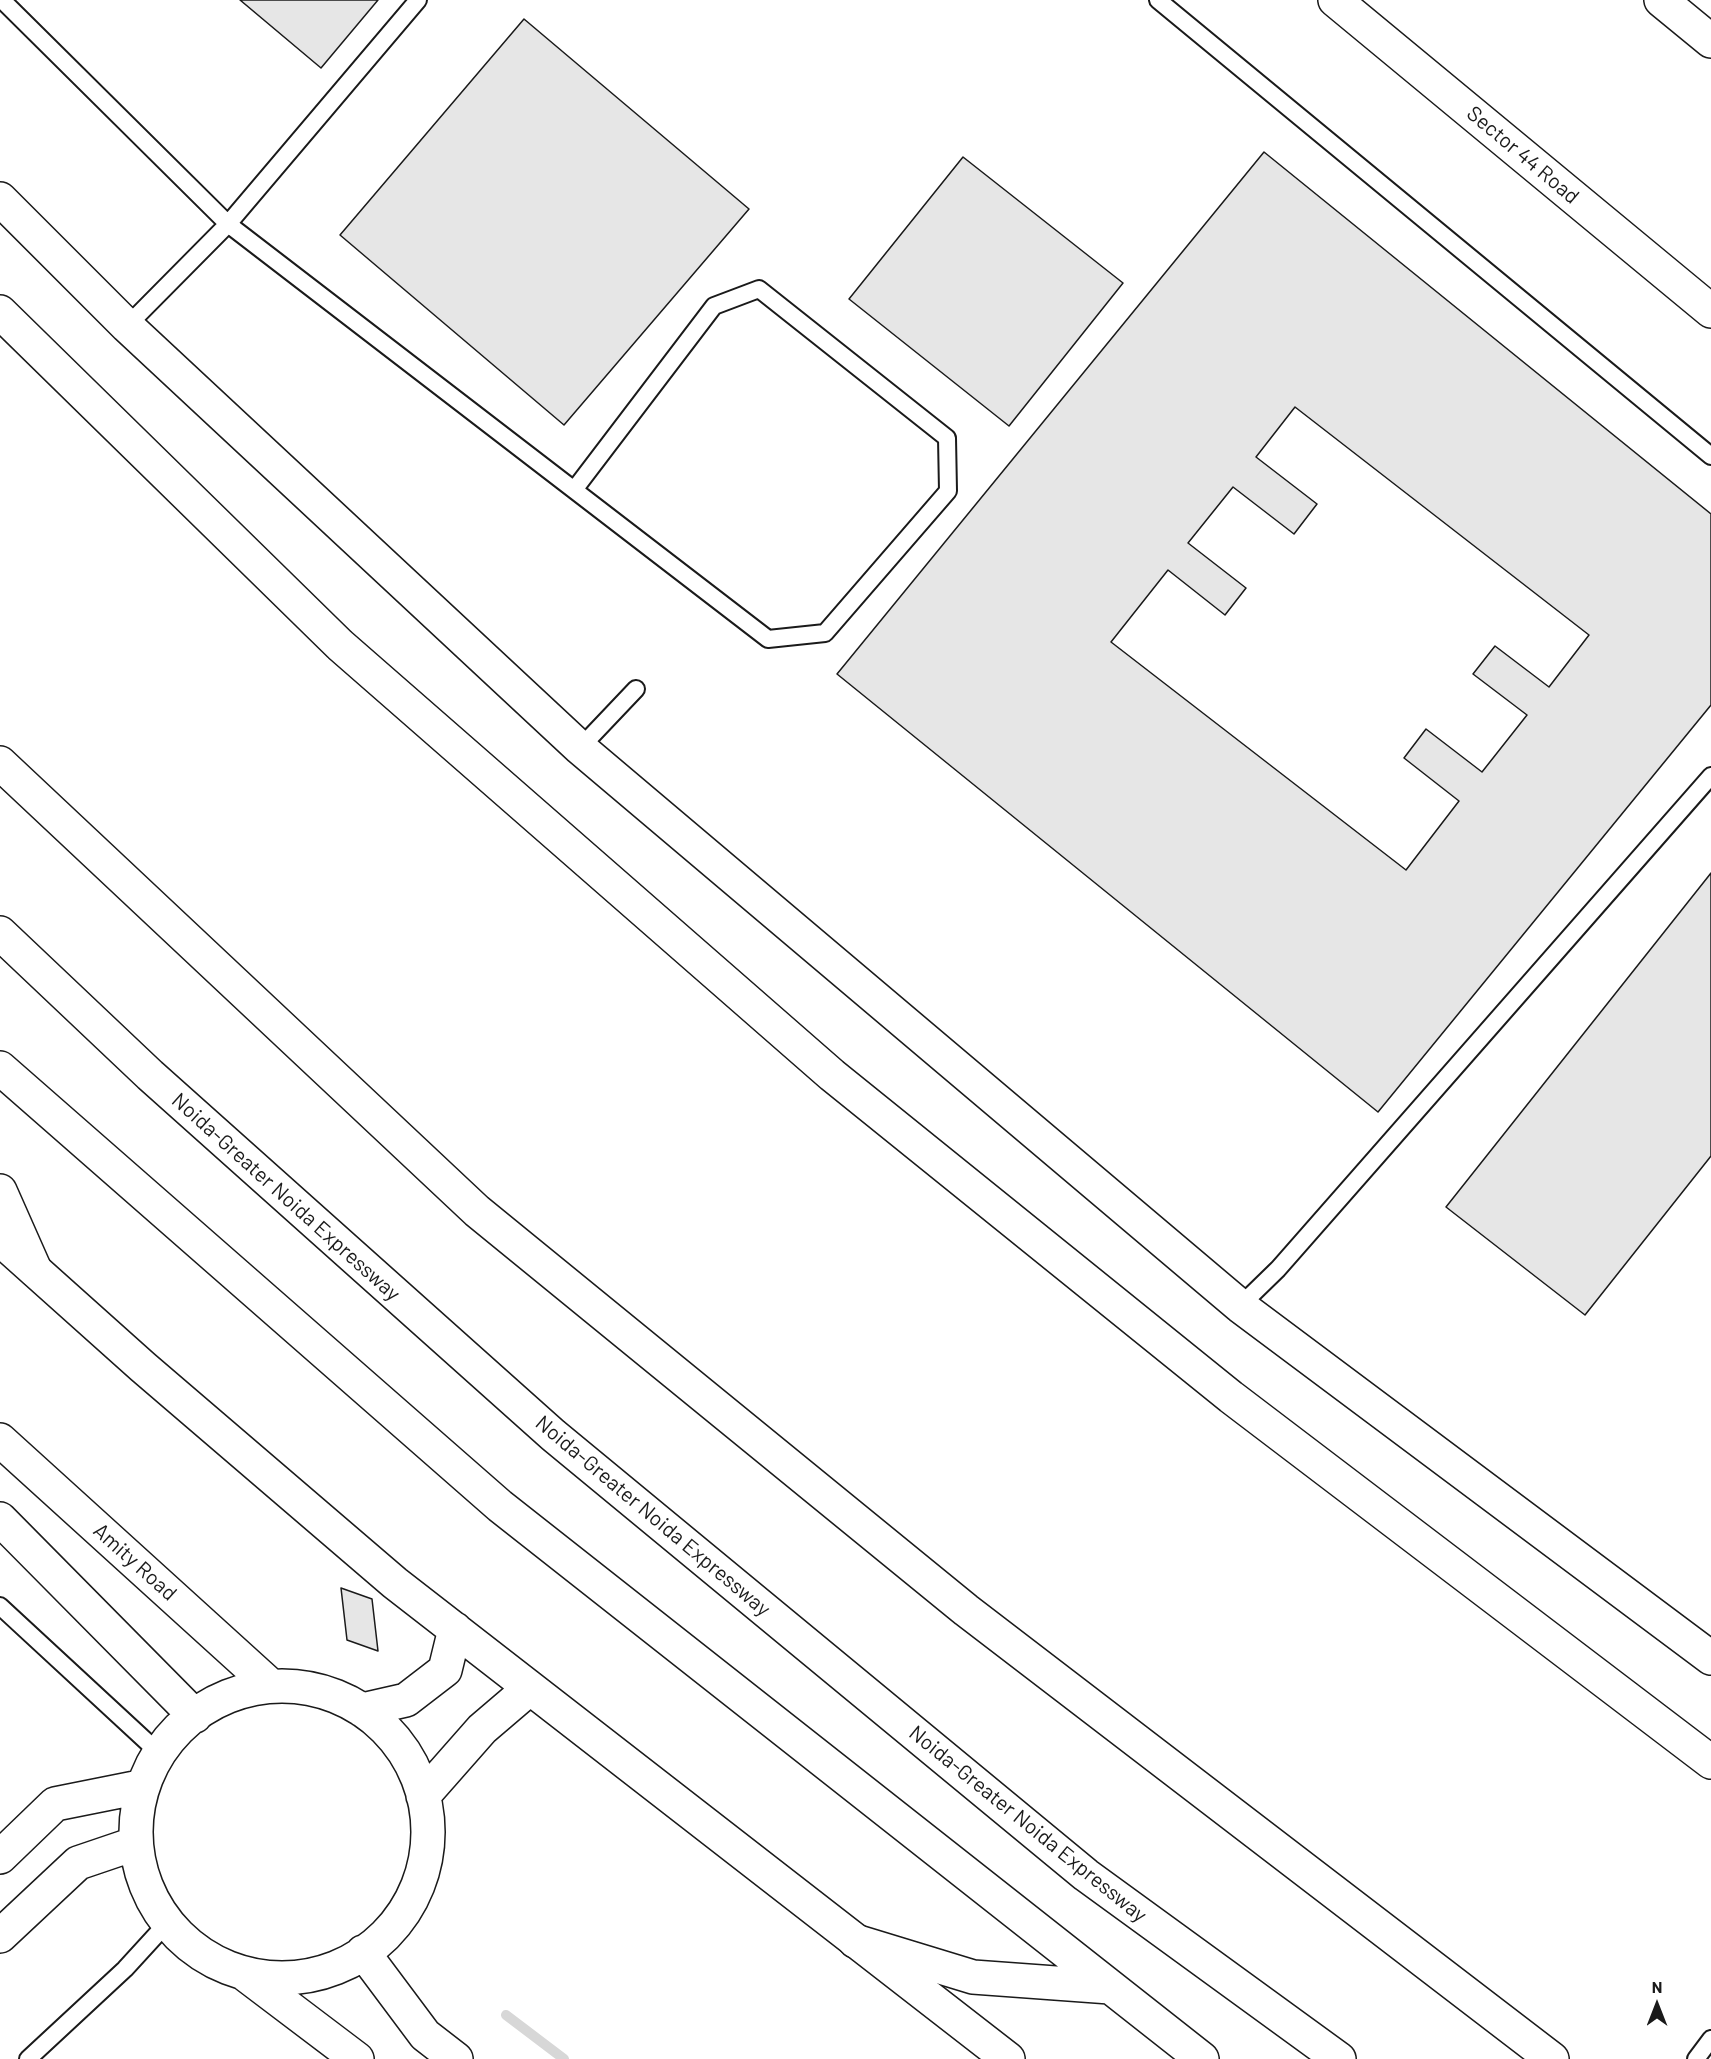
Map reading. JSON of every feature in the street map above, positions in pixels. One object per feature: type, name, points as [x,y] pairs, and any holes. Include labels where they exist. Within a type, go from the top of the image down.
[{"type":"main road","name":"Sector 44 Road","points":[[1335,0],[1711,311]]},
{"type":"main road","points":[[1668,2],[1711,41]]},
{"type":"main road","points":[[0,199],[127,326],[580,748],[1240,1306],[1711,1658]]},
{"type":"main road","points":[[0,312],[340,645],[832,1075],[1231,1397],[1711,1762]]},
{"type":"main road","points":[[0,763],[477,1211],[966,1610],[1552,2059]]},
{"type":"main road","name":"Noida-Greater Noida Expressway","points":[[0,933],[150,1075],[553,1435],[1086,1875],[1339,2059]]},
{"type":"main road","points":[[0,1068],[500,1506],[1202,2059]]},
{"type":"main road","points":[[0,1191],[35,1270]]},
{"type":"main road","points":[[0,1239],[377,1567],[1008,2059]]},
{"type":"main road","name":"Amity Road","points":[[0,1440],[270,1685]]},
{"type":"main road","points":[[0,1519],[195,1716]]},
{"type":"main road","points":[[362,1710],[406,1700],[445,1670],[455,1629]]},
{"type":"main road","points":[[246,1975],[293,1979],[350,1963],[395,1928],[423,1877],[430,1820],[414,1765],[378,1719],[328,1692],[270,1685],[214,1701],[195,1716],[159,1753],[140,1787],[134,1844],[150,1899],[185,1944],[246,1975],[357,2059]]},
{"type":"main road","points":[[423,1796],[482,1729],[530,1688]]},
{"type":"main road","points":[[0,1857],[55,1804],[140,1787]]},
{"type":"main road","points":[[0,1936],[78,1863],[134,1844]]},
{"type":"main road","points":[[855,1941],[974,1977],[1110,1987]]},
{"type":"main road","points":[[363,1952],[425,2035],[456,2059]]},
{"type":"lane","points":[[2,0],[228,224],[574,490],[768,639],[825,633],[948,491],[947,438],[759,289],[714,306],[574,490]]},
{"type":"lane","points":[[127,326],[228,224],[418,0]]},
{"type":"lane","points":[[1158,0],[1711,456]]},
{"type":"lane","points":[[580,748],[636,689]]},
{"type":"lane","points":[[1240,1306],[1278,1269],[1711,776]]},
{"type":"lane","points":[[0,1606],[159,1753]]},
{"type":"lane","points":[[28,2059],[125,1970],[168,1922]]},
{"type":"lane","points":[[1696,2059],[1711,2039]]},
{"type":"building","points":[[240,0],[378,0],[321,68]]},
{"type":"building","points":[[524,19],[749,209],[564,425],[340,235]]},
{"type":"building","points":[[1264,152],[1711,514],[1711,705],[1378,1112],[837,674]],"holes":[[[1295,407],[1589,635],[1549,687],[1495,646],[1473,674],[1527,715],[1482,772],[1426,729],[1404,758],[1459,801],[1406,870],[1111,642],[1168,570],[1225,615],[1246,588],[1188,543],[1233,487],[1294,534],[1317,504],[1256,457]]]},
{"type":"building","points":[[963,157],[1123,283],[1009,426],[849,299]]},
{"type":"building","points":[[1711,873],[1711,1156],[1585,1315],[1446,1207]]},
{"type":"building","points":[[341,1588],[372,1599],[378,1651],[347,1640]]},
{"type":"waterway","points":[[506,2015],[564,2059]]}]
